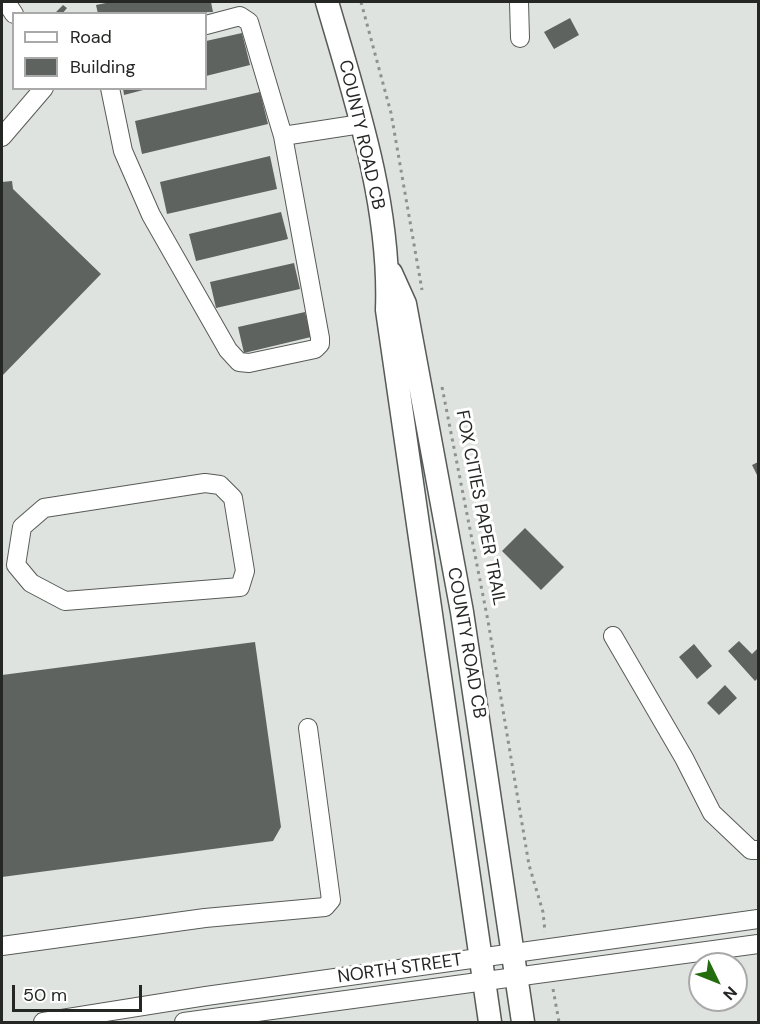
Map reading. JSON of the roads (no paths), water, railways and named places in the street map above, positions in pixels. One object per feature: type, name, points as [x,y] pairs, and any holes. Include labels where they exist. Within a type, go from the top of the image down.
[{"type":"main road","name":"COUNTY ROAD CB","points":[[327,2],[380,206],[389,269],[387,310],[490,1023]]},
{"type":"main road","name":"COUNTY ROAD CB","points":[[389,269],[405,304],[462,612],[523,1023]]},
{"type":"street","points":[[519,2],[520,38]]},
{"type":"street","points":[[110,90],[123,151],[151,215],[228,350],[239,362],[249,363],[315,349],[320,344],[283,136],[249,22],[240,16],[207,25]]},
{"type":"street","points":[[2,137],[42,90]]},
{"type":"street","points":[[283,136],[360,124]]},
{"type":"street","points":[[205,483],[220,485],[233,498],[245,571],[240,587],[65,601],[31,583],[9,566],[22,527],[44,508],[205,483]]},
{"type":"street","points":[[613,636],[684,758],[712,813],[751,850],[759,850]]},
{"type":"street","points":[[2,946],[205,918],[325,907],[331,900],[308,728]]},
{"type":"street","name":"NORTH STREET","points":[[43,1023],[206,996],[759,919]]},
{"type":"street","name":"NORTH STREET","points":[[184,1023],[237,1019],[516,977],[759,944]]}]
